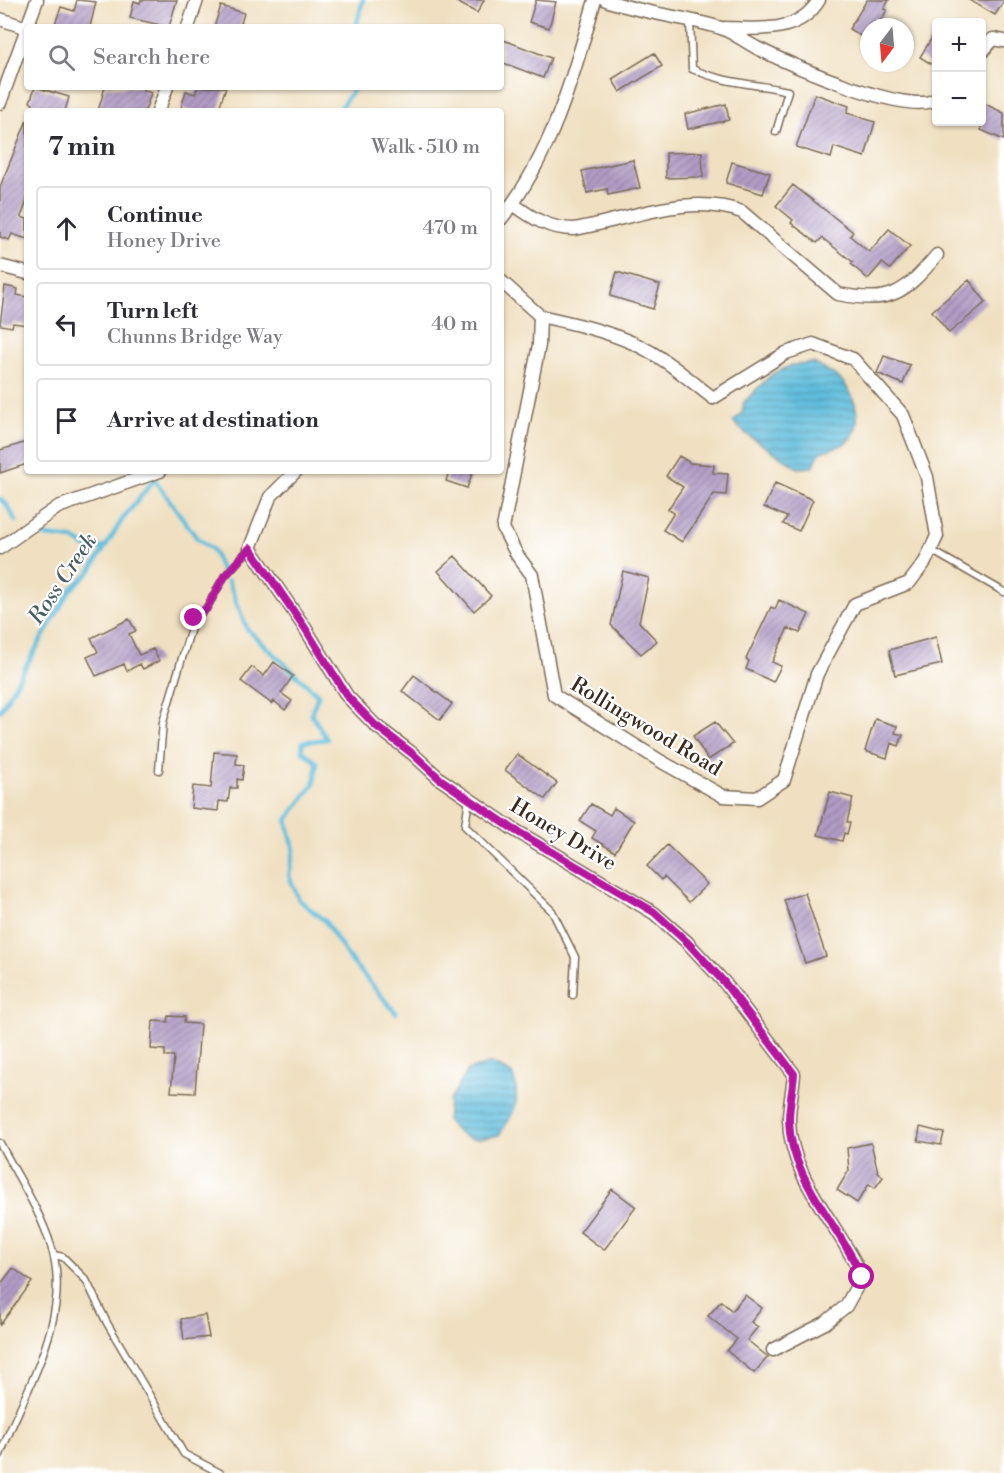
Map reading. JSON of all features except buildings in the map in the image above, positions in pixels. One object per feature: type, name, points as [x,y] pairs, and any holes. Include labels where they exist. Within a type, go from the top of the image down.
[{"type":"street","points":[[28,24],[37,0]]},
{"type":"street","points":[[189,24],[197,0]]},
{"type":"street","points":[[504,215],[535,169],[550,140],[574,72],[595,0]]},
{"type":"street","points":[[606,0],[632,10],[722,28],[767,29],[786,27],[803,17],[819,0]]},
{"type":"street","points":[[0,19],[24,27]]},
{"type":"street","points":[[722,28],[758,48],[836,82],[904,103],[932,102]]},
{"type":"street","points":[[0,103],[24,36]]},
{"type":"street","points":[[159,108],[166,90]]},
{"type":"street","points":[[513,204],[534,220],[562,229],[574,229],[667,208],[724,205],[742,212],[830,289],[838,294],[856,298],[889,296],[903,291],[937,255]]},
{"type":"street","points":[[0,266],[24,272]]},
{"type":"street","name":"Rollingwood Road","points":[[504,284],[540,316],[588,327],[635,343],[671,366],[713,398],[786,353],[813,344],[853,359],[903,415],[927,477],[937,536],[926,562],[909,583],[855,604],[817,674],[784,780],[757,798],[723,796],[662,762],[554,695],[532,575],[517,555],[503,528],[539,345],[540,316]]},
{"type":"street","points":[[0,548],[58,507],[149,474]]},
{"type":"street","points":[[250,548],[270,497],[293,474]]},
{"type":"street","name":"Honey Drive","points":[[250,548],[305,628],[347,696],[375,725],[413,754],[440,779],[513,829],[654,912],[687,942],[724,982],[794,1074],[789,1121],[795,1156],[815,1197],[855,1260],[862,1277],[846,1306],[825,1323],[774,1350]]},
{"type":"lane","points":[[690,21],[692,69],[730,83],[765,85],[788,91],[776,132]]},
{"type":"lane","points":[[159,770],[164,722],[194,618],[206,609],[224,577],[250,548]]},
{"type":"lane","points":[[931,550],[1004,592]]},
{"type":"lane","points":[[469,799],[465,826],[552,911],[575,957],[573,995]]},
{"type":"lane","points":[[0,1143],[48,1238],[54,1255],[57,1297],[52,1322],[0,1455]]},
{"type":"lane","points":[[54,1255],[63,1257],[86,1280],[107,1323],[184,1454],[220,1473]]},
{"type":"water","points":[[813,363],[835,375],[847,387],[855,404],[857,422],[850,439],[842,445],[820,452],[813,467],[798,468],[746,434],[733,422],[742,413],[744,402],[772,374],[792,365]]},
{"type":"water","points":[[492,1063],[513,1075],[516,1100],[513,1113],[499,1135],[476,1139],[465,1137],[447,1121],[449,1101],[468,1070]]},
{"type":"waterway","name":"Ross Creek","points":[[357,24],[363,0]]},
{"type":"waterway","name":"Ross Creek","points":[[340,108],[353,90]]},
{"type":"waterway","name":"Ross Creek","points":[[0,711],[70,590],[89,573],[122,520],[157,476]]},
{"type":"waterway","points":[[154,479],[197,538],[213,550],[222,572]]},
{"type":"waterway","points":[[0,499],[6,504],[16,521]]},
{"type":"waterway","points":[[37,535],[73,539],[90,549],[106,547]]},
{"type":"waterway","points":[[228,581],[247,629],[318,695],[311,714],[327,739],[303,742],[302,750],[317,763],[314,784],[287,820],[294,850],[289,876],[299,900],[325,921],[348,957],[396,1013]]},
{"type":"route","points":[[194,618],[206,609],[224,577],[250,548],[305,628],[347,696],[375,725],[413,754],[440,779],[513,829],[654,912],[687,942],[724,982],[794,1074],[789,1121],[795,1156],[815,1197],[855,1260],[862,1277]]}]
